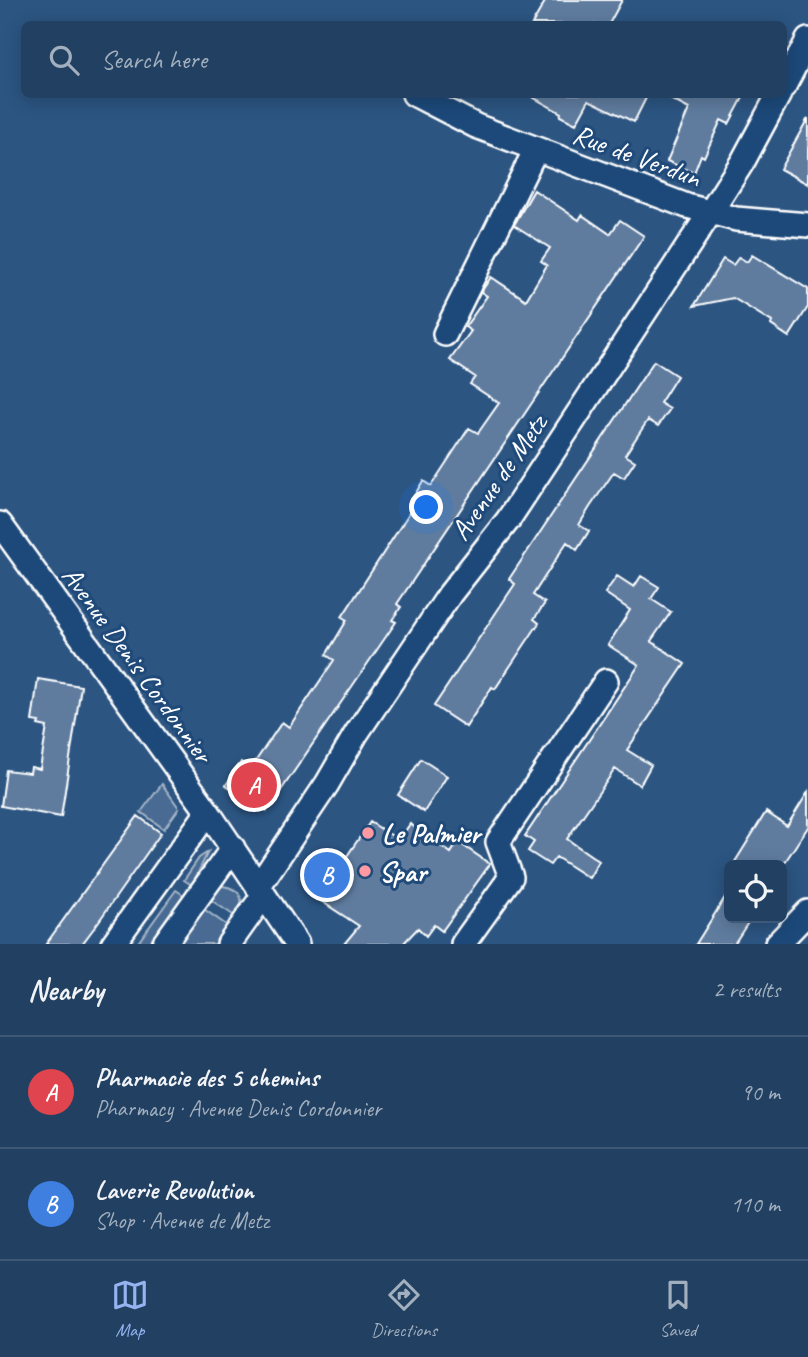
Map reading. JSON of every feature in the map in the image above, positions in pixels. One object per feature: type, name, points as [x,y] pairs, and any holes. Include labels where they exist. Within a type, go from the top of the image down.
[{"type":"street","points":[[787,79],[808,40]]},
{"type":"street","name":"Rue de Verdun","points":[[422,98],[476,126],[710,214],[808,225]]},
{"type":"street","name":"Avenue de Metz","points":[[229,944],[356,734],[442,605],[508,520],[710,214],[743,161],[777,98]]},
{"type":"street","points":[[445,334],[536,149]]},
{"type":"street","name":"Avenue Denis Cordonnier","points":[[0,524],[208,812],[296,944]]},
{"type":"street","points":[[463,944],[511,877],[498,842],[606,681]]},
{"type":"street","points":[[113,944],[208,812]]},
{"type":"street","points":[[164,944],[233,848]]},
{"type":"street","points":[[777,944],[808,912]]},
{"type":"shaded area","points":[[162,784],[179,808],[164,829],[141,812]]},
{"type":"shaded area","points":[[208,852],[192,885],[184,880],[199,858]]},
{"type":"shaded area","points":[[223,886],[235,890],[241,898],[239,919],[205,896]]},
{"type":"shaded area","points":[[176,890],[185,896],[153,940],[148,944],[137,944]]},
{"type":"shaded area","points":[[198,905],[232,929],[221,944],[171,944]]},
{"type":"building","points":[[546,0],[622,0],[611,21],[534,21]]},
{"type":"building","points":[[534,98],[646,98],[634,122],[589,100],[576,124],[560,116],[561,113]]},
{"type":"building","points":[[668,98],[743,98],[729,124],[721,120],[694,173],[667,161],[689,109]]},
{"type":"building","points":[[808,118],[808,184],[780,169]]},
{"type":"building","points":[[534,190],[579,220],[582,215],[610,234],[620,220],[644,236],[397,604],[401,607],[392,620],[396,622],[267,811],[226,785],[241,762],[251,768],[282,722],[289,727],[334,660],[326,655],[347,620],[342,617],[415,504],[411,501],[423,481],[431,486],[469,428],[478,433],[499,403],[470,384],[475,377],[450,360],[471,331],[465,327],[487,296],[481,292],[491,277],[526,300],[547,265],[541,261],[550,248],[514,225]]},
{"type":"building","points":[[752,255],[808,289],[808,307],[789,337],[771,325],[772,322],[733,298],[694,306],[723,259],[733,265],[739,257],[747,262]]},
{"type":"building","points":[[654,361],[677,376],[660,403],[670,409],[658,426],[648,420],[625,455],[635,461],[624,478],[614,472],[579,525],[589,531],[577,550],[567,542],[533,595],[545,603],[534,619],[539,623],[466,727],[434,706],[515,584],[509,579]]},
{"type":"building","points":[[617,576],[634,587],[641,576],[659,587],[651,599],[671,612],[651,641],[685,664],[627,750],[651,765],[640,785],[615,769],[567,839],[599,861],[589,878],[556,857],[550,865],[528,851],[534,842],[525,836],[639,665],[608,645],[630,610],[605,593]]},
{"type":"building","points":[[38,679],[81,686],[61,817],[1,806],[6,770],[30,773],[31,767],[40,769],[47,727],[32,721]]},
{"type":"building","points":[[421,759],[447,776],[424,812],[398,795]]},
{"type":"building","points":[[808,792],[808,827],[786,860],[736,860],[766,812],[787,826]]},
{"type":"building","points":[[138,816],[161,833],[94,928],[82,944],[46,944]]},
{"type":"building","points":[[370,822],[399,840],[410,824],[451,853],[458,842],[490,864],[442,931],[434,925],[426,936],[418,928],[403,944],[344,944],[359,926],[318,899]]},
{"type":"building","points":[[724,899],[724,923],[748,923],[734,944],[696,944]]},
{"type":"place","name":"Pharmacie des 5 chemins","points":[[254,785]]},
{"type":"place","name":"Le Palmier","points":[[368,833]]},
{"type":"place","name":"Spar","points":[[365,871]]},
{"type":"place","name":"Laverie Revolution","points":[[327,875]]}]
